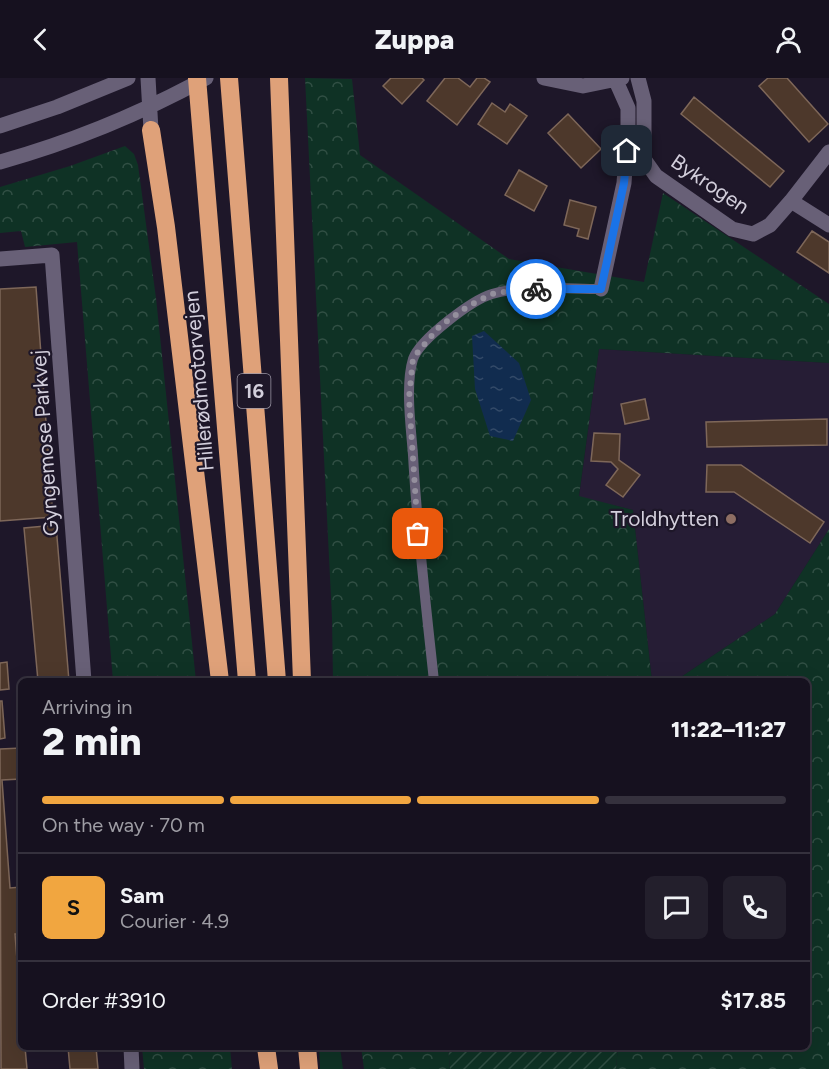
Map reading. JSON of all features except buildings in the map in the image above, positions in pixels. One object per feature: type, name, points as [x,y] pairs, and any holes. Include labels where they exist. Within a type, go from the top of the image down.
[{"type":"highway","name":"Hillerødmotorvejen","points":[[197,78],[247,678]]},
{"type":"highway","name":"16","points":[[229,78],[278,678]]},
{"type":"highway","points":[[279,78],[302,678]]},
{"type":"highway","points":[[151,130],[166,227],[220,678]]},
{"type":"highway","points":[[266,1050],[269,1069]]},
{"type":"highway","points":[[276,1050],[278,1069]]},
{"type":"highway","points":[[307,1050],[309,1069]]},
{"type":"street","points":[[0,126],[77,100],[128,78]]},
{"type":"street","points":[[148,78],[156,104],[151,130]]},
{"type":"street","points":[[0,162],[68,141],[156,104],[206,78]]},
{"type":"street","points":[[544,78],[583,86],[619,79],[628,108],[624,183],[601,289]]},
{"type":"street","name":"Bykrogen","points":[[638,78],[644,101],[644,159],[656,176],[732,229],[753,234],[770,225],[829,152]]},
{"type":"street","points":[[791,201],[829,225]]},
{"type":"street","name":"Gyngemose Parkvej","points":[[0,259],[52,255],[84,678]]},
{"type":"street","points":[[131,1050],[132,1069]]},
{"type":"lane","points":[[434,678],[416,515],[409,398],[413,358],[440,326],[491,294],[522,289],[601,289]]},
{"type":"shaded area","name":"Troldhytten","points":[[599,349],[829,363],[829,529],[775,614],[679,678],[652,678],[633,510],[579,497]]},
{"type":"green space","points":[[305,78],[352,79],[360,155],[509,259],[644,282],[663,193],[829,304],[829,363],[599,349],[579,496],[633,510],[652,678],[333,678],[332,617]]},
{"type":"green space","points":[[125,146],[134,154],[138,165],[156,298],[196,678],[113,678],[77,242],[25,247],[21,231],[0,233],[0,187],[70,166]]},
{"type":"green space","points":[[829,529],[829,1069],[616,1069],[618,1050],[810,1050],[810,678],[679,678],[775,614]]},
{"type":"green space","points":[[142,1050],[230,1050],[232,1069],[144,1069]]},
{"type":"green space","points":[[319,1050],[340,1050],[343,1069],[320,1069]]},
{"type":"green space","points":[[361,1050],[448,1050],[450,1069],[364,1069]]},
{"type":"green space","points":[[448,1050],[618,1050],[616,1069],[450,1069]]},
{"type":"water","points":[[484,331],[519,363],[531,400],[513,441],[490,436],[475,389],[472,336]]},
{"type":"way so far","points":[[418,534],[409,398],[413,358],[440,326],[467,307],[491,294],[536,289]]},
{"type":"place","name":"Troldhytten","points":[[731,519]]},
{"type":"route","points":[[536,289],[601,289],[624,183],[627,151]]}]
